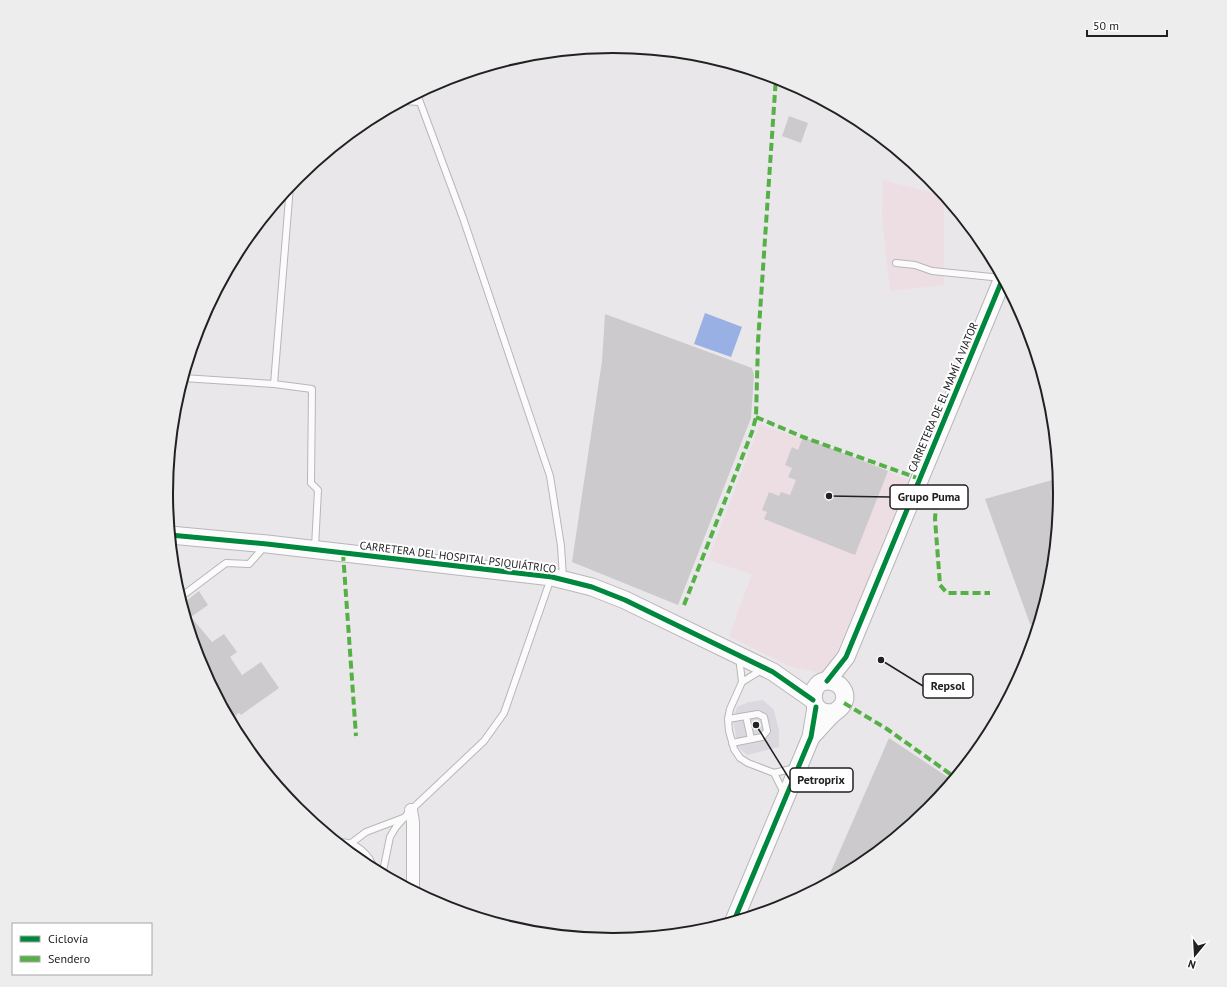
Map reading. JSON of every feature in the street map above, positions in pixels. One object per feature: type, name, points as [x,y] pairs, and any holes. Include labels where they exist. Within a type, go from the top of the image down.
[{"type":"street","name":"CARRETERA DE EL MAMÍ A VIATOR","points":[[830,684],[846,657],[1001,284]]},
{"type":"street","name":"CARRETERA DEL HOSPITAL PSIQUIÁTRICO","points":[[175,536],[315,549],[557,578],[592,587],[625,600],[769,670]]},
{"type":"street","points":[[769,670],[830,684],[845,695],[844,703],[840,708],[811,737]]},
{"type":"street","points":[[769,670],[825,712],[835,712]]},
{"type":"street","points":[[736,917],[811,737],[815,703],[814,691],[817,686],[830,684]]},
{"type":"street","points":[[408,813],[413,822],[412,885]]},
{"type":"lane","points":[[383,869],[390,837],[396,827],[408,813],[484,741],[504,713],[544,600],[557,578],[561,546],[550,476],[463,218],[418,98]]},
{"type":"lane","points":[[412,102],[419,102]]},
{"type":"lane","points":[[274,384],[289,195]]},
{"type":"lane","points":[[896,263],[915,265],[932,271],[997,277]]},
{"type":"lane","points":[[188,378],[274,384],[312,390],[311,483],[318,490],[315,549]]},
{"type":"lane","points":[[184,593],[226,563],[249,564],[267,544]]},
{"type":"lane","points":[[739,656],[742,682],[730,709],[728,719],[729,731],[734,749],[740,758],[748,763],[774,773],[799,766]]},
{"type":"lane","points":[[742,682],[769,670]]},
{"type":"lane","points":[[728,719],[758,714],[764,717],[768,731],[762,737],[732,743]]},
{"type":"lane","points":[[746,716],[751,739]]},
{"type":"lane","points":[[774,773],[786,798]]},
{"type":"lane","points":[[350,844],[366,832],[408,813]]},
{"type":"lane","points":[[345,843],[364,851],[372,862]]},
{"type":"shaded area","points":[[883,180],[936,194],[944,202],[944,285],[890,291],[882,217]]},
{"type":"shaded area","points":[[760,424],[888,471],[910,481],[829,670],[819,673],[789,666],[729,636],[752,574],[708,560]]},
{"type":"shaded area","points":[[763,700],[774,710],[779,731],[779,747],[747,755],[738,747],[733,720],[737,707],[749,702]]},
{"type":"water","points":[[705,313],[742,327],[731,357],[694,344]]},
{"type":"building","points":[[789,116],[808,123],[801,143],[782,136]]},
{"type":"building","points":[[605,314],[752,368],[754,375],[751,418],[678,605],[572,562],[602,361]]},
{"type":"building","points":[[803,437],[888,471],[855,555],[764,519],[767,512],[762,510],[769,492],[779,496],[781,492],[790,495],[796,480],[788,477],[792,468],[785,465],[792,447],[798,450]]},
{"type":"building","points":[[1054,480],[1053,522],[1050,551],[1046,579],[1034,625],[1030,624],[985,499]]},
{"type":"building","points":[[199,591],[208,605],[191,617],[212,642],[224,634],[237,652],[230,657],[242,675],[261,662],[279,688],[241,715],[239,713],[234,717],[218,688],[207,662],[196,635],[186,601]]},
{"type":"building","points":[[889,738],[949,778],[925,805],[904,825],[858,860],[828,878]]},
{"type":"marked path","points":[[684,605],[752,432],[756,417],[758,342],[776,84]]},
{"type":"marked path","points":[[756,417],[803,437],[920,479]]},
{"type":"marked path","points":[[915,490],[930,495],[936,504],[935,519],[940,585],[947,593],[990,593]]},
{"type":"marked path","points":[[343,553],[356,736]]},
{"type":"marked path","points":[[844,703],[887,729],[952,775]]},
{"type":"cycle path","points":[[827,681],[846,657],[1001,284]]},
{"type":"cycle path","points":[[175,536],[267,544],[552,577],[592,587],[625,600],[773,672],[813,700]]},
{"type":"cycle path","points":[[736,917],[811,737],[816,707]]},
{"type":"place","name":"Grupo Puma","points":[[829,496]]},
{"type":"place","name":"Repsol","points":[[881,660]]},
{"type":"place","name":"Petroprix","points":[[756,725]]}]
